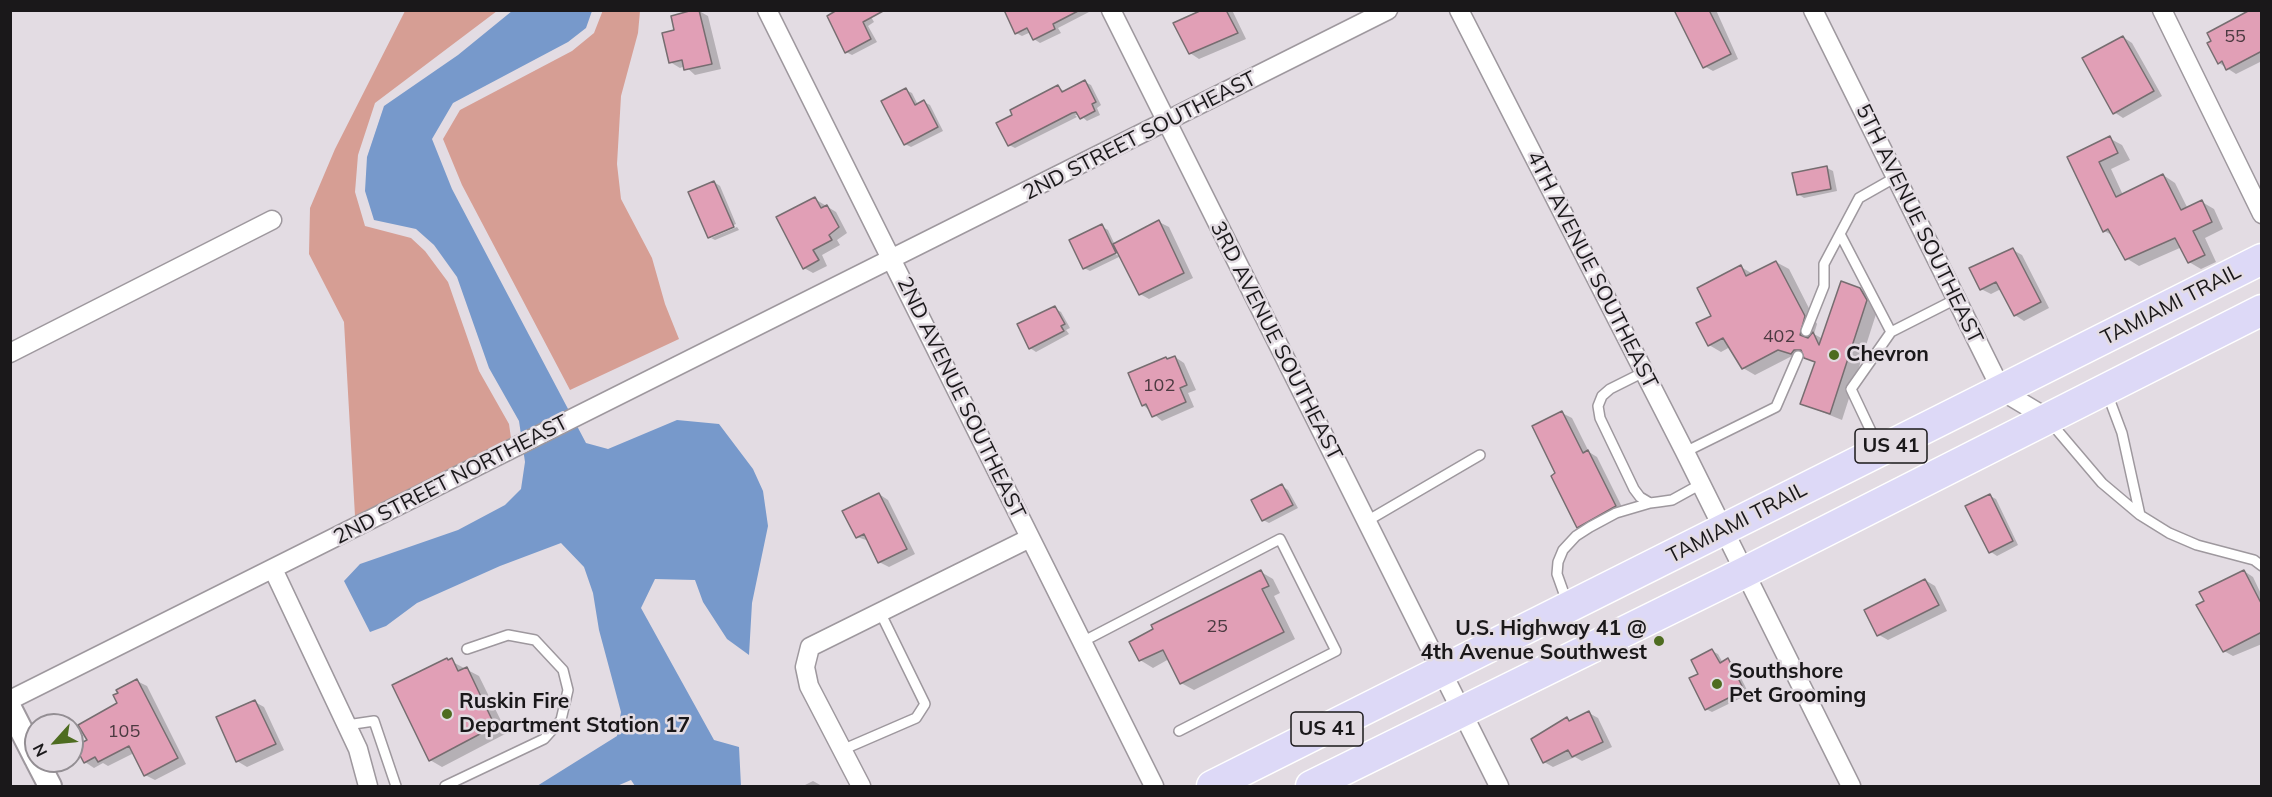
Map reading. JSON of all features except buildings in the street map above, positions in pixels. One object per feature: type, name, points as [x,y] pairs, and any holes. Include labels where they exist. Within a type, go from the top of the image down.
[{"type":"main road","name":"TAMIAMI TRAIL","points":[[1212,786],[2262,259]]},
{"type":"main road","name":"US 41","points":[[1311,786],[1745,572],[2260,309]]},
{"type":"street","name":"2ND AVENUE SOUTHEAST","points":[[767,10],[1154,786]]},
{"type":"street","name":"3RD AVENUE SOUTHEAST","points":[[1111,10],[1499,786]]},
{"type":"street","name":"2ND STREET SOUTHEAST","points":[[892,260],[1166,124],[1388,10]]},
{"type":"street","name":"4TH AVENUE SOUTHEAST","points":[[1460,10],[1685,452],[1851,786]]},
{"type":"street","name":"5TH AVENUE SOUTHEAST","points":[[1813,10],[2002,391]]},
{"type":"street","points":[[2162,10],[2262,214]]},
{"type":"street","points":[[10,353],[272,220]]},
{"type":"street","name":"2ND STREET NORTHEAST","points":[[10,699],[892,260]]},
{"type":"street","points":[[2002,391],[2047,418]]},
{"type":"street","points":[[861,786],[809,686],[805,667],[810,647],[1030,538]]},
{"type":"street","points":[[273,569],[358,749],[368,786]]},
{"type":"street","points":[[10,708],[24,735]]},
{"type":"lane","points":[[1806,331],[1824,286],[1824,264],[1859,198],[1896,177]]},
{"type":"lane","points":[[1840,234],[1891,332]]},
{"type":"lane","points":[[1881,451],[1851,389],[1891,332],[1956,299]]},
{"type":"lane","points":[[1685,452],[1776,407],[1798,356]]},
{"type":"lane","points":[[1644,372],[1610,389],[1602,396],[1598,406],[1600,418],[1634,489],[1640,497],[1650,503]]},
{"type":"lane","points":[[2105,389],[2122,433],[2140,515]]},
{"type":"lane","points":[[2047,418],[2102,483],[2140,515],[2179,537],[2254,560],[2262,566]]},
{"type":"lane","points":[[1367,521],[1480,455]]},
{"type":"lane","points":[[1569,607],[1557,574],[1558,562],[1563,550],[1576,536],[1616,513],[1650,503],[1672,500],[1701,484]]},
{"type":"lane","points":[[1082,642],[1280,539],[1336,651],[1179,731]]},
{"type":"lane","points":[[842,750],[916,718],[925,704],[880,612]]},
{"type":"lane","points":[[445,786],[544,739],[561,720],[568,690],[563,670],[535,640],[508,635],[467,650]]},
{"type":"lane","points":[[347,725],[374,721],[396,786]]},
{"type":"shaded area","points":[[603,10],[640,11],[638,33],[621,96],[617,164],[621,199],[652,258],[665,304],[679,339],[570,390],[462,185],[443,139],[460,110],[572,51],[594,33]]},
{"type":"shaded area","points":[[405,11],[497,11],[375,103],[358,155],[355,192],[365,226],[411,238],[425,251],[448,282],[479,371],[509,424],[511,438],[355,516],[344,322],[309,254],[310,208],[335,149]]},
{"type":"water","points":[[512,11],[592,11],[586,28],[568,42],[453,103],[432,139],[452,189],[586,443],[608,449],[677,420],[719,424],[753,469],[763,491],[768,526],[752,603],[749,655],[727,639],[703,602],[695,580],[655,579],[641,608],[714,740],[739,747],[741,786],[635,786],[631,780],[617,786],[537,786],[617,736],[621,712],[599,630],[593,593],[584,567],[561,543],[500,566],[417,603],[386,626],[370,632],[344,581],[360,564],[458,530],[505,505],[521,489],[525,462],[519,421],[489,368],[457,277],[434,245],[416,229],[374,220],[365,191],[367,157],[384,106],[458,55]]},
{"type":"place","name":"Chevron","points":[[1834,355]]},
{"type":"place","name":"U.S. Highway 41 @ 4th Avenue Southwest","points":[[1659,641]]},
{"type":"place","name":"Southshore Pet Grooming","points":[[1717,684]]},
{"type":"place","name":"Ruskin Fire Department Station 17","points":[[447,714]]}]
